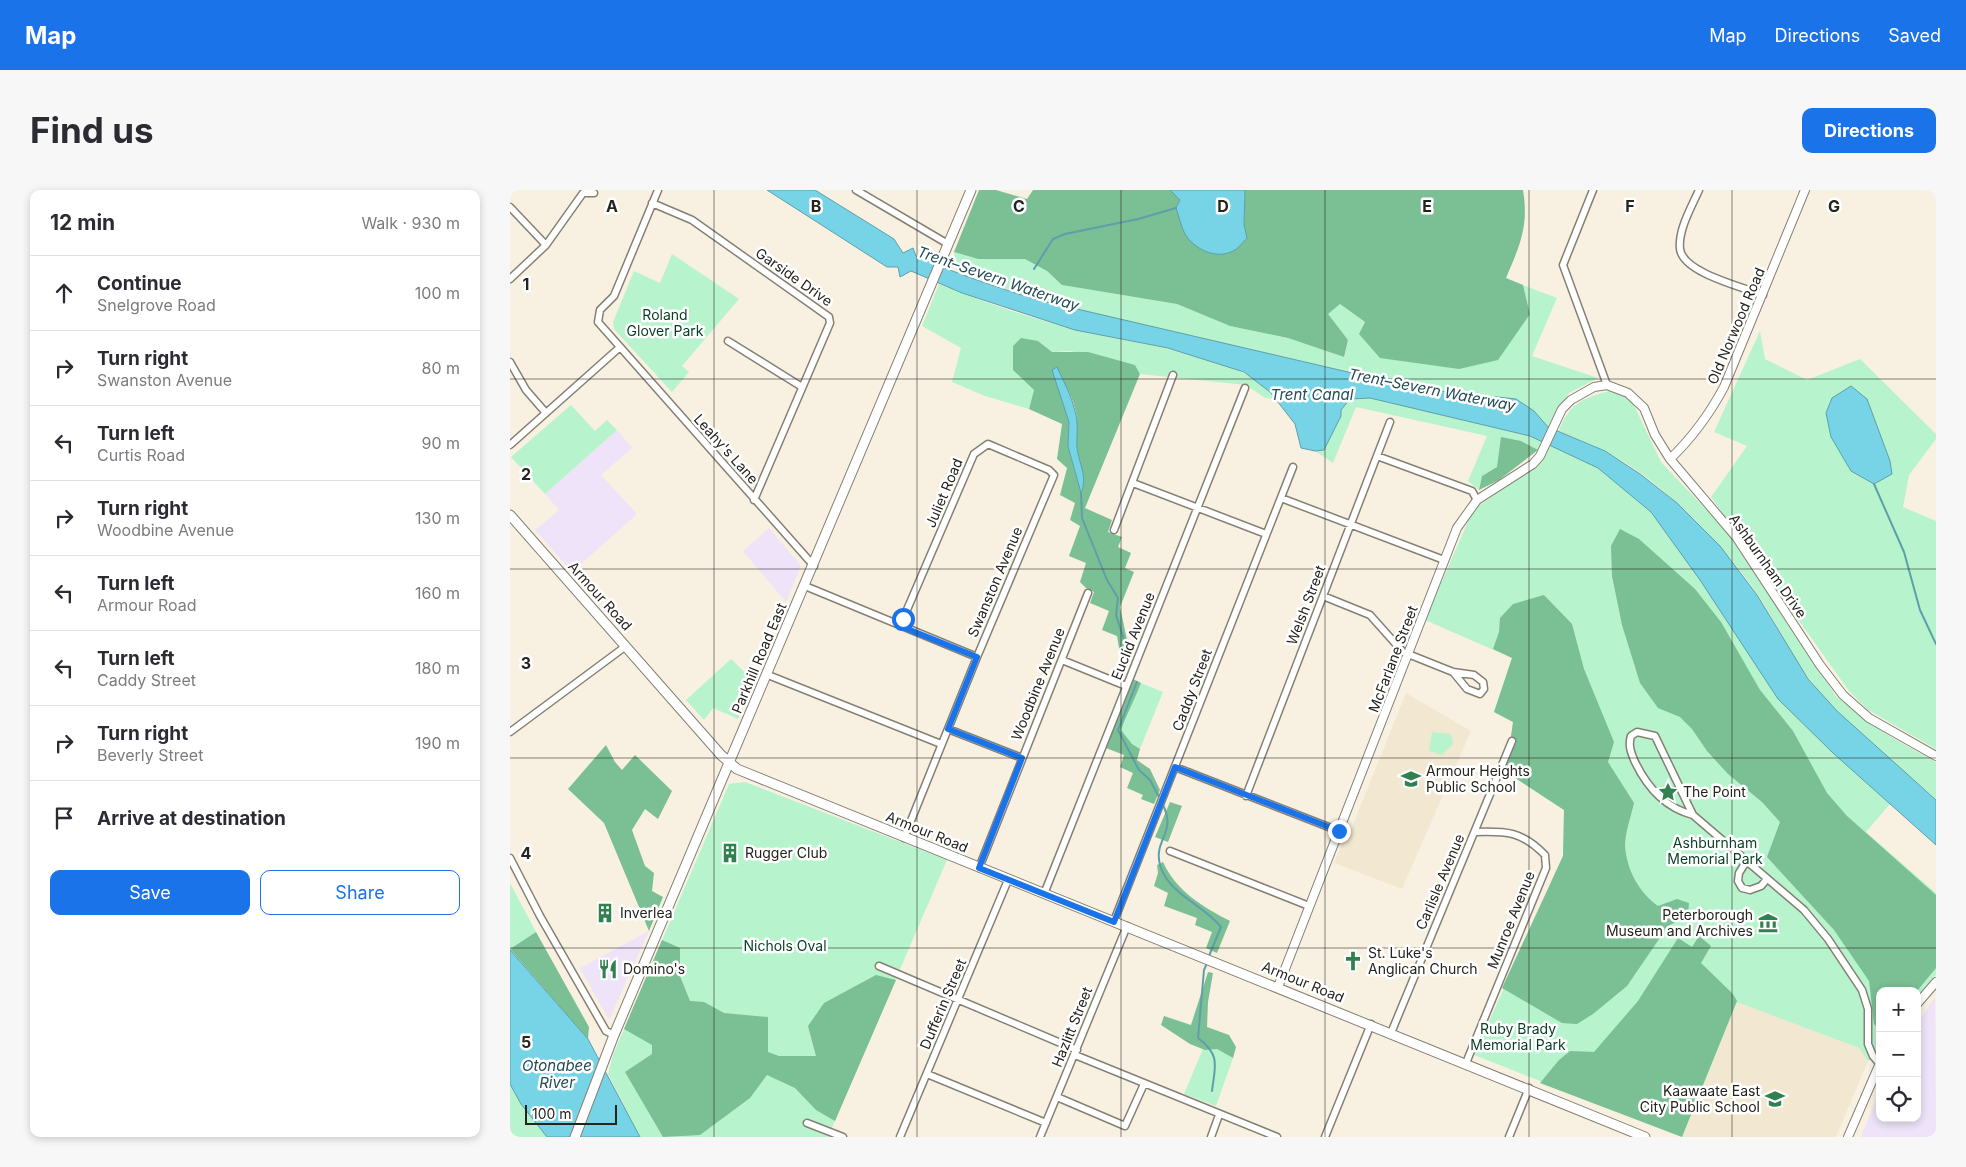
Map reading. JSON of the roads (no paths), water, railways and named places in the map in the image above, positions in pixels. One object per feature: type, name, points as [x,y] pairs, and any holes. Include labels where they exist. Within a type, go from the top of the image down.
[{"type":"main road","points":[[948,244],[971,190]]},
{"type":"main road","name":"Parkhill Road East","points":[[575,1137],[614,1035],[729,762],[768,675],[948,244]]},
{"type":"main road","name":"Armour Road","points":[[510,515],[737,769],[1008,880],[1371,1024],[1645,1137]]},
{"type":"street","points":[[652,203],[658,190]]},
{"type":"street","points":[[856,190],[948,244]]},
{"type":"street","points":[[1593,190],[1563,261],[1607,385]]},
{"type":"street","points":[[1698,190],[1682,232],[1680,250],[1686,263],[1702,272],[1763,295]]},
{"type":"street","name":"Old Norwood Road","points":[[1670,459],[1693,437],[1709,415],[1724,387],[1805,190]]},
{"type":"street","points":[[510,279],[546,245],[583,193],[594,193]]},
{"type":"street","name":"Leahy's Lane","points":[[652,203],[614,296],[598,314],[600,326],[814,566]]},
{"type":"street","name":"Garside Drive","points":[[652,203],[687,217],[829,317],[830,323],[754,500]]},
{"type":"street","points":[[510,207],[546,245]]},
{"type":"street","points":[[728,341],[802,387]]},
{"type":"street","points":[[510,445],[619,348]]},
{"type":"street","points":[[510,362],[526,390],[546,413]]},
{"type":"street","points":[[1114,530],[1173,375]]},
{"type":"street","name":"McFarlane Street","points":[[1278,987],[1457,528],[1477,500],[1533,464],[1562,409],[1571,400],[1594,387],[1607,385]]},
{"type":"street","name":"Ashburnham Drive","points":[[1607,385],[1628,393],[1644,408],[1655,435],[1670,459],[1736,538],[1820,665],[1843,695],[1869,718],[1936,756]]},
{"type":"street","name":"Euclid Avenue","points":[[1044,894],[1245,388]]},
{"type":"street","name":"Welsh Street","points":[[1246,796],[1390,422]]},
{"type":"street","name":"Juliet Road","points":[[900,626],[974,454],[988,444],[1049,470],[1054,476]]},
{"type":"street","points":[[1377,456],[1472,491],[1477,500]]},
{"type":"street","name":"Caddy Street","points":[[1114,922],[1293,467]]},
{"type":"street","name":"Swanston Avenue","points":[[904,838],[977,657],[1054,476]]},
{"type":"street","points":[[1133,483],[1266,534]]},
{"type":"street","points":[[1281,498],[1444,560]]},
{"type":"street","points":[[805,586],[977,657]]},
{"type":"street","name":"Woodbine Avenue","points":[[979,868],[1088,593]]},
{"type":"street","points":[[1324,596],[1370,615],[1400,649],[1453,672],[1474,675],[1483,682],[1484,688],[1480,694],[1467,688],[1453,672]]},
{"type":"street","points":[[510,732],[626,646]]},
{"type":"street","points":[[1062,660],[1126,686]]},
{"type":"street","points":[[768,675],[941,744]]},
{"type":"street","points":[[948,729],[1022,758]]},
{"type":"street","points":[[1693,815],[1681,812],[1652,790],[1643,779],[1629,742],[1637,732],[1655,736],[1693,815],[1804,910],[1825,934],[1862,990],[1868,1009],[1868,1044],[1876,1059]]},
{"type":"street","name":"Carlisle Avenue","points":[[1391,1033],[1512,741]]},
{"type":"street","points":[[1175,767],[1339,831]]},
{"type":"street","name":"Munroe Avenue","points":[[1466,1063],[1546,868],[1544,855],[1522,835],[1502,831],[1475,832]]},
{"type":"street","points":[[1170,850],[1309,906]]},
{"type":"street","points":[[510,858],[540,916],[606,1031],[614,1035]]},
{"type":"street","points":[[1746,862],[1739,873],[1738,881],[1742,888],[1750,890],[1761,886],[1767,879]]},
{"type":"street","name":"Dufferin Street","points":[[900,1137],[1008,880]]},
{"type":"street","name":"Hazlitt Street","points":[[1040,1137],[1127,926]]},
{"type":"street","points":[[879,966],[1076,1052],[1144,1084],[1277,1137]]},
{"type":"street","points":[[1921,999],[1936,982]]},
{"type":"street","points":[[1325,1137],[1371,1024]]},
{"type":"street","points":[[1848,1137],[1876,1072]]},
{"type":"street","points":[[927,1074],[1046,1123]]},
{"type":"street","points":[[1056,1097],[1125,1126],[1144,1084]]},
{"type":"street","points":[[1509,1137],[1528,1088]]},
{"type":"street","points":[[1211,1137],[1219,1115]]},
{"type":"street","points":[[807,1122],[843,1137]]},
{"type":"water","name":"Trent Canal","points":[[767,190],[815,190],[894,239],[903,253],[913,248],[916,256],[930,262],[1034,299],[1421,389],[1516,399],[1534,411],[1548,427],[1605,451],[1640,474],[1677,503],[1720,546],[1757,595],[1808,679],[1837,711],[1936,800],[1936,845],[1833,753],[1778,699],[1700,580],[1651,512],[1598,468],[1530,436],[1370,398],[1350,399],[1341,410],[1341,416],[1324,450],[1315,451],[1301,448],[1295,424],[1270,392],[1244,372],[1168,348],[1075,330],[962,293],[911,271],[900,277],[898,267],[887,267]]},
{"type":"water","points":[[1170,190],[1245,190],[1244,225],[1247,238],[1233,251],[1220,254],[1206,252],[1194,244],[1185,234],[1176,208],[1180,200]]},
{"type":"water","points":[[1057,367],[1076,415],[1077,448],[1084,481],[1081,493],[1068,446],[1069,422],[1052,370]]},
{"type":"water","points":[[1851,386],[1867,399],[1890,461],[1892,474],[1874,484],[1851,471],[1831,437],[1826,413],[1832,398]]},
{"type":"water","name":"Otonabee River","points":[[510,950],[588,1039],[640,1137],[547,1137],[521,1104],[510,1084]]},
{"type":"waterway","points":[[1034,269],[1053,239],[1065,234],[1138,219],[1176,208]]},
{"type":"waterway","points":[[1874,484],[1904,552],[1920,610],[1936,644]]},
{"type":"waterway","points":[[1081,493],[1082,518],[1107,580],[1118,598],[1116,615],[1130,658]]},
{"type":"waterway","points":[[1137,682],[1118,730],[1139,770],[1150,780],[1160,799]]},
{"type":"waterway","points":[[1162,803],[1166,813],[1167,829],[1160,849],[1160,865],[1164,875],[1178,892],[1214,919],[1221,927],[1209,956]]},
{"type":"waterway","points":[[1207,963],[1204,970],[1198,1038],[1210,1050],[1215,1061],[1212,1091]]},
{"type":"place","name":"Armour Heights Public School","points":[[1411,779]]},
{"type":"place","name":"The Point","points":[[1668,792]]},
{"type":"place","name":"Rugger Club","points":[[730,853]]},
{"type":"place","name":"Inverlea","points":[[605,913]]},
{"type":"place","name":"Peterborough Museum and Archives","points":[[1768,923]]},
{"type":"place","name":"St. Luke's Anglican Church","points":[[1353,961]]},
{"type":"place","name":"Domino's","points":[[608,969]]},
{"type":"place","name":"Kaawaate East City Public School","points":[[1775,1099]]},
{"type":"water label","name":"Trent–Severn Waterway","points":[[998,279]]},
{"type":"water label","name":"Trent–Severn Waterway","points":[[1432,390]]},
{"type":"park label","name":"Roland Glover Park","points":[[665,324]]},
{"type":"park label","name":"Ashburnham Memorial Park","points":[[1715,852]]},
{"type":"park label","name":"Nichols Oval","points":[[785,946]]},
{"type":"park label","name":"Ruby Brady Memorial Park","points":[[1518,1038]]}]
